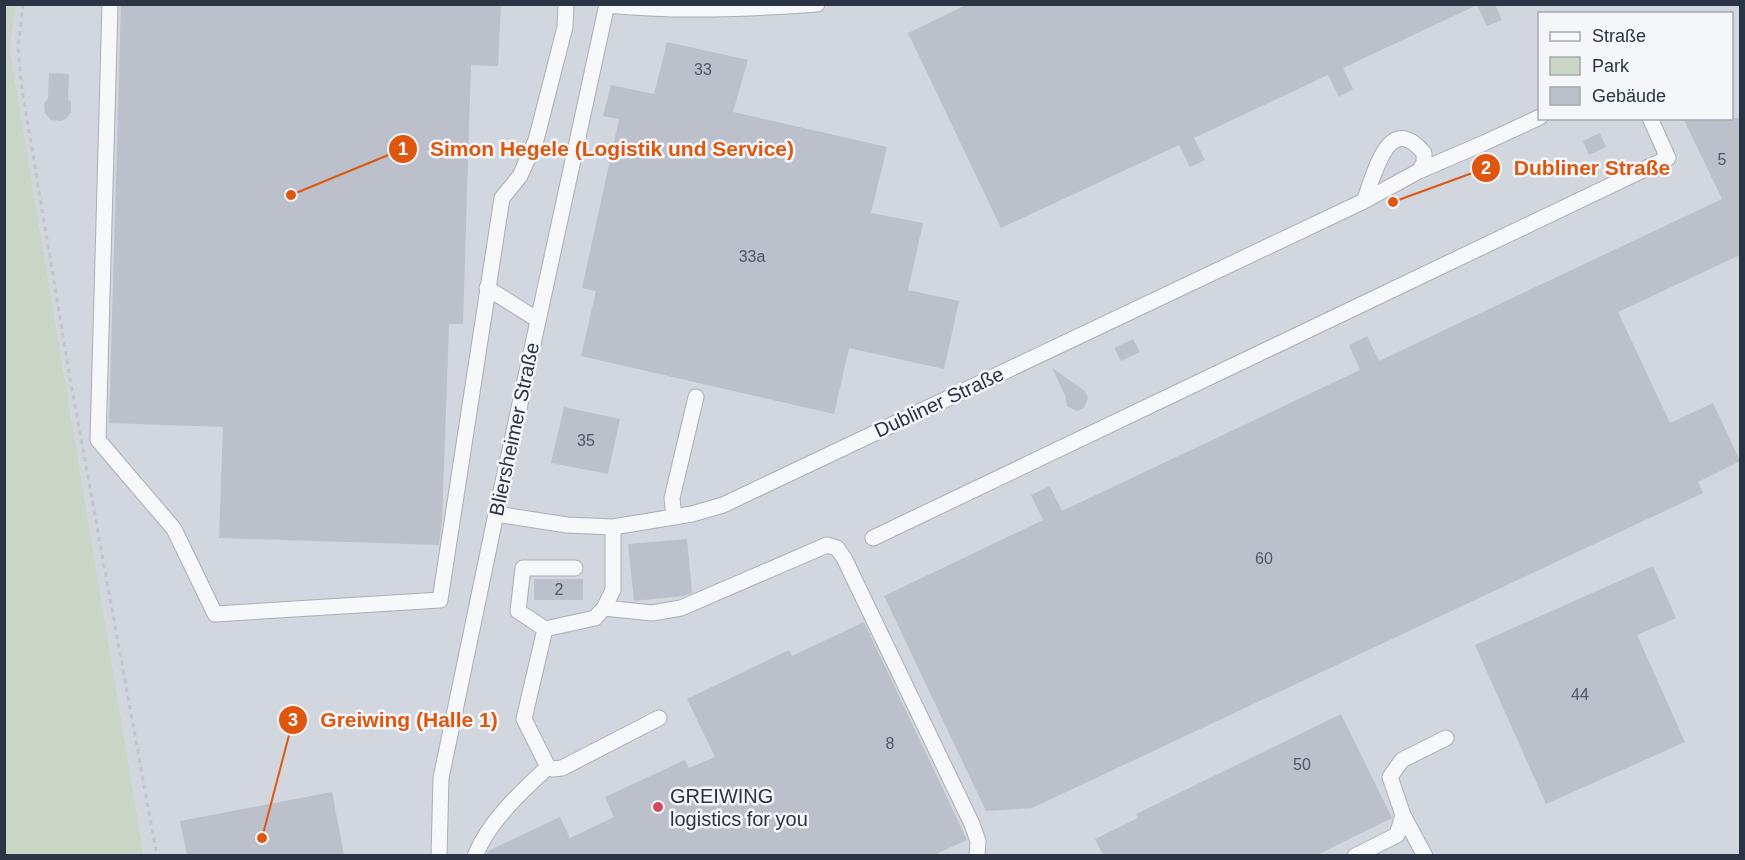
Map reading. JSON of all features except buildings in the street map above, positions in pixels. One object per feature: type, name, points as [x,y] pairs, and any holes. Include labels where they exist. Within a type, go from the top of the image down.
[{"type":"street","points":[[110,4],[98,440],[174,529],[215,614],[440,600],[502,198],[520,176],[536,140],[565,27],[566,4]]},
{"type":"street","points":[[607,5],[749,9],[817,4]]},
{"type":"street","name":"Bliersheimer Straße","points":[[439,855],[441,778],[607,5]]},
{"type":"street","name":"Dubliner Straße","points":[[496,514],[567,525],[613,527],[674,517],[723,504],[1364,201],[1419,171],[1538,117]]},
{"type":"street","points":[[873,538],[1668,158],[1651,120]]},
{"type":"street","points":[[1364,201],[1386,146],[1394,140],[1409,139],[1417,144],[1424,153],[1424,163],[1419,171]]},
{"type":"street","points":[[487,288],[538,320]]},
{"type":"street","points":[[674,517],[672,498],[696,397]]},
{"type":"street","points":[[575,568],[524,568],[518,611],[545,629],[595,618],[604,608],[613,590],[613,527]]},
{"type":"street","points":[[604,608],[652,613],[681,608],[827,545],[837,548],[844,558],[972,824],[978,840],[977,855]]},
{"type":"street","points":[[545,629],[524,719],[548,767],[562,768],[659,718]]},
{"type":"street","points":[[1425,855],[1403,815],[1390,777],[1402,760],[1446,738]]},
{"type":"street","points":[[475,855],[481,841],[520,793],[548,767]]},
{"type":"street","points":[[1355,855],[1397,835],[1403,815]]},
{"type":"path","points":[[23,4],[18,49],[24,100],[71,384],[157,855]]},
{"type":"shaded area","points":[[16,4],[1740,5],[1740,855],[144,855],[10,49]]},
{"type":"green space","points":[[16,4],[10,49],[144,855],[5,855],[4,5]]},
{"type":"place","name":"Simon Hegele (Logistik und Service)","points":[[291,195]]},
{"type":"place","name":"Dubliner Straße","points":[[1393,202]]},
{"type":"place","name":"GREIWING logistics for you","points":[[658,807]]},
{"type":"place","name":"Greiwing (Halle 1)","points":[[262,838]]}]
